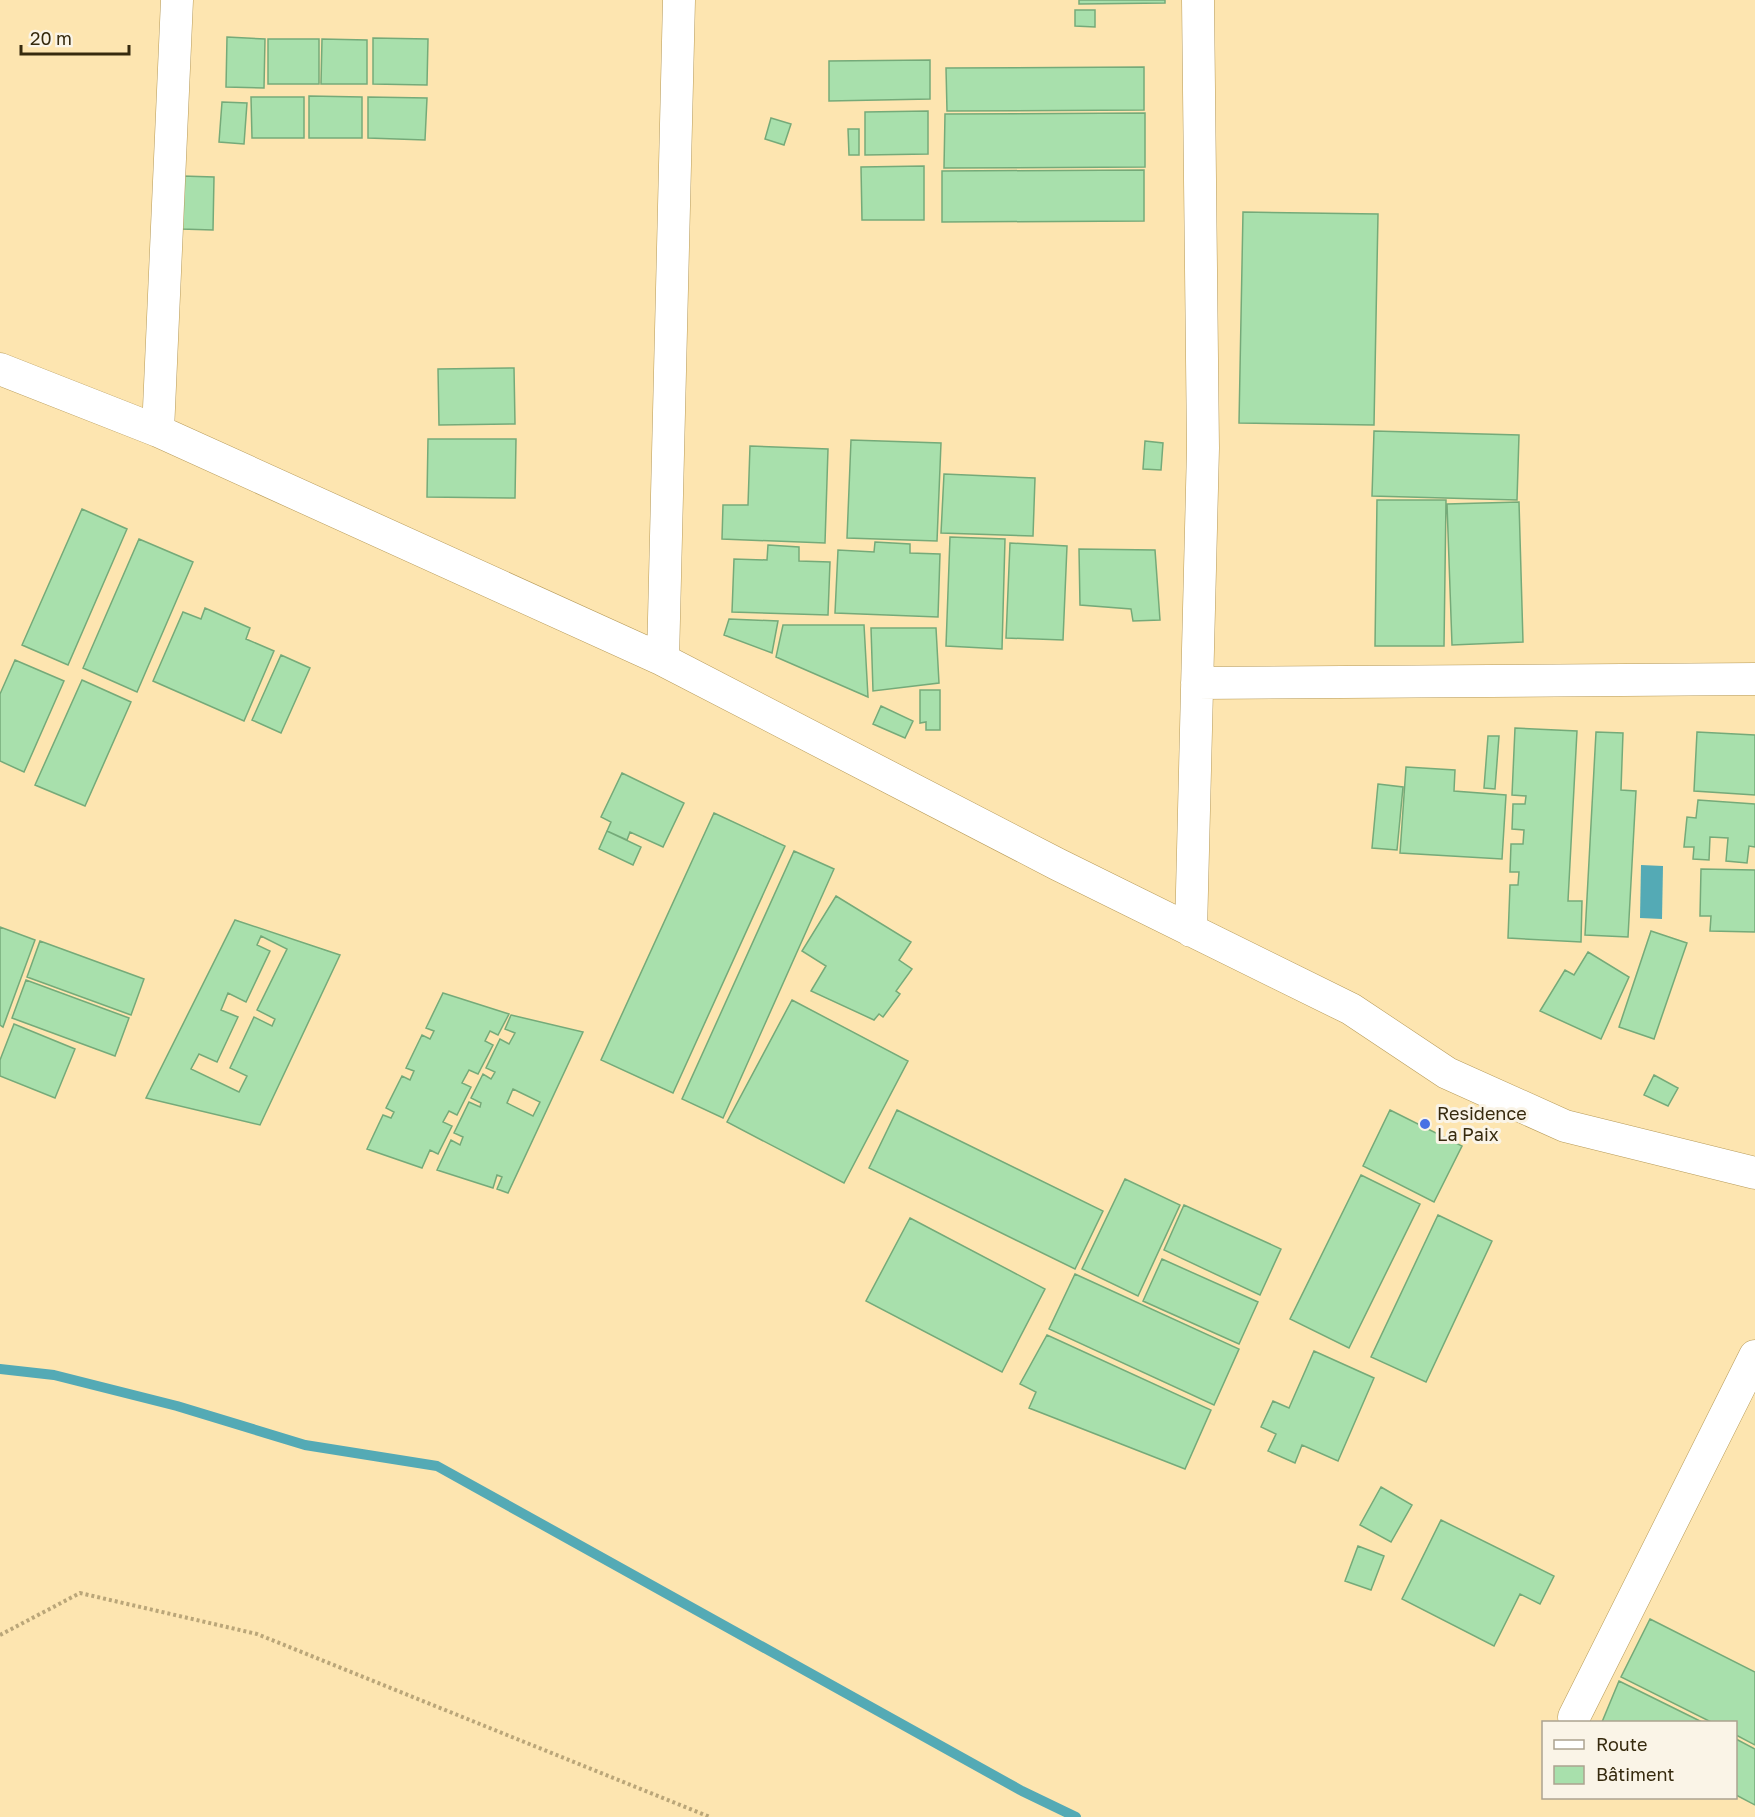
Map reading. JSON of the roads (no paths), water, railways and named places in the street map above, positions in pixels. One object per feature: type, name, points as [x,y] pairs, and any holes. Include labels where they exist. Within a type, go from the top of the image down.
[{"type":"street","points":[[158,431],[177,0]]},
{"type":"street","points":[[663,660],[680,0]]},
{"type":"street","points":[[1191,931],[1203,448],[1198,0]]},
{"type":"street","points":[[0,369],[158,431],[663,660],[1191,931],[1351,1009],[1447,1073],[1565,1126],[1755,1173]]},
{"type":"street","points":[[1197,683],[1755,679]]},
{"type":"street","points":[[1574,1717],[1755,1356]]},
{"type":"water","points":[[1641,865],[1663,866],[1662,919],[1640,918]]},
{"type":"waterway","points":[[0,1369],[54,1375],[177,1406],[305,1445],[437,1466],[1022,1791],[1076,1817]]},
{"type":"place","name":"Residence La Paix","points":[[1425,1124]]}]
